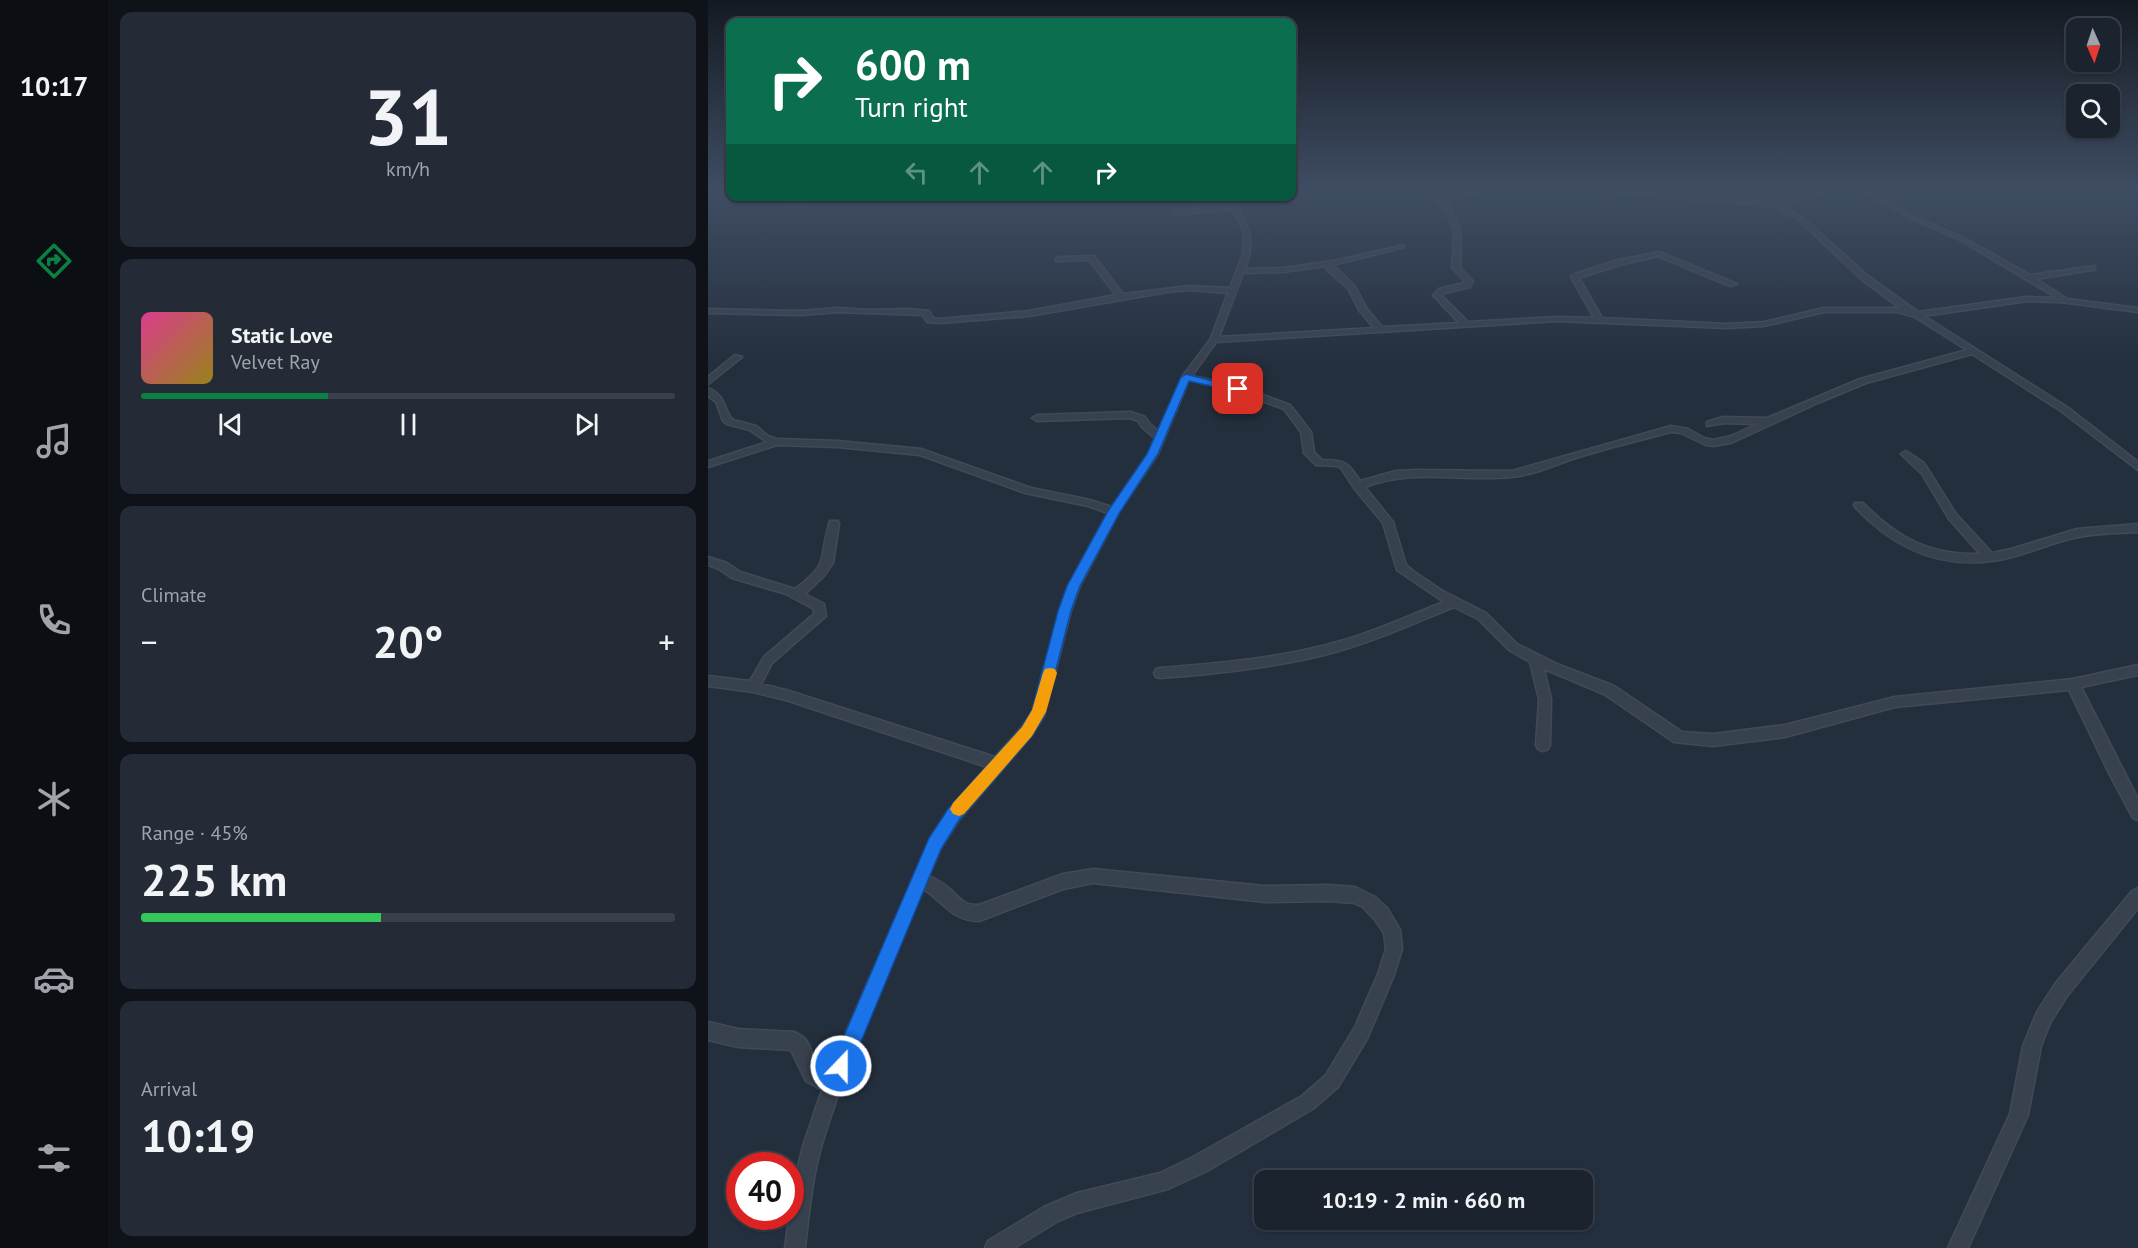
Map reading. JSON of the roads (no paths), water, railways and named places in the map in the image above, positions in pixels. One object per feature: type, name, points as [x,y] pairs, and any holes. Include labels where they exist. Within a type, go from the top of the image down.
[{"type":"street","points":[[795,1248],[807,1166],[832,1086],[919,878],[935,844],[954,815],[1027,731],[1039,712],[1065,611],[1074,586],[1114,511],[1137,480],[1160,437],[1186,377],[1214,340],[1242,271],[1246,248]]},
{"type":"street","points":[[1242,271],[1283,270],[1392,248]]},
{"type":"street","points":[[1458,248],[1456,268],[1469,281],[1467,285],[1439,293],[1438,298],[1466,325]]},
{"type":"street","points":[[1833,248],[1864,277],[1915,315],[2064,409],[2138,467]]},
{"type":"street","points":[[1977,248],[2052,296],[2070,301],[2138,310]]},
{"type":"street","points":[[1598,319],[1575,277],[1625,261],[1653,254],[1664,254],[1733,284]]},
{"type":"street","points":[[1059,259],[1091,258],[1121,296]]},
{"type":"street","points":[[1332,262],[1329,267],[1352,287],[1363,309],[1378,328]]},
{"type":"street","points":[[2027,278],[2092,268]]},
{"type":"street","points":[[708,311],[800,314],[838,310],[908,311],[926,313],[930,320],[940,321],[1012,316],[1170,288],[1233,291]]},
{"type":"street","points":[[1214,340],[1378,328],[1557,319],[1727,326],[1764,324],[1824,310],[1899,310],[1915,315],[2052,296]]},
{"type":"street","points":[[1358,486],[1372,480],[1420,472],[1475,475],[1513,473],[1671,429],[1686,430],[1698,440],[1705,442],[1721,442],[1743,435],[1865,380],[1974,351]]},
{"type":"street","points":[[708,381],[738,357]]},
{"type":"street","points":[[1186,377],[1238,389],[1287,407],[1306,432],[1309,453],[1314,459],[1319,463],[1339,463],[1345,466],[1358,486],[1388,522],[1394,534],[1401,567],[1420,583],[1490,623],[1514,647],[1553,668],[1609,690],[1679,738],[1699,741],[1785,731],[1895,702],[2073,684],[2138,670]]},
{"type":"street","points":[[708,391],[720,400],[726,419],[730,422],[753,428],[765,438],[776,442],[838,444],[921,452],[1029,491],[1090,503],[1114,511]]},
{"type":"street","points":[[1037,418],[1131,416],[1142,419],[1145,425],[1160,437]]},
{"type":"street","points":[[1710,424],[1723,420],[1770,421]]},
{"type":"street","points":[[708,464],[776,442]]},
{"type":"street","points":[[1906,454],[1926,470],[1947,509],[1972,541],[1989,557]]},
{"type":"street","points":[[1859,505],[1870,518],[1892,535],[1921,552],[1951,558],[1989,557],[2079,532],[2138,528]]},
{"type":"street","points":[[796,594],[815,578],[827,563],[829,538],[834,524]]},
{"type":"street","points":[[708,561],[723,566],[736,575],[796,594],[820,607],[820,616],[768,660],[753,687]]},
{"type":"street","points":[[1160,674],[1222,668],[1325,650],[1455,602]]},
{"type":"street","points":[[1535,657],[1545,699],[1543,745]]},
{"type":"street","points":[[708,681],[753,687],[786,695],[997,764]]},
{"type":"street","points":[[2073,684],[2138,813]]},
{"type":"street","points":[[919,878],[967,913],[979,913],[1055,884],[1093,876],[1265,894],[1355,895],[1370,902],[1392,930],[1394,949],[1361,1033],[1332,1081],[1308,1102],[1190,1169],[1161,1182],[1077,1203],[1051,1214],[995,1248]]},
{"type":"street","points":[[1958,1248],[2019,1115],[2032,1046],[2043,1018],[2061,990],[2138,896]]},
{"type":"street","points":[[708,1031],[738,1038],[794,1041],[800,1045],[812,1075],[832,1086]]}]
